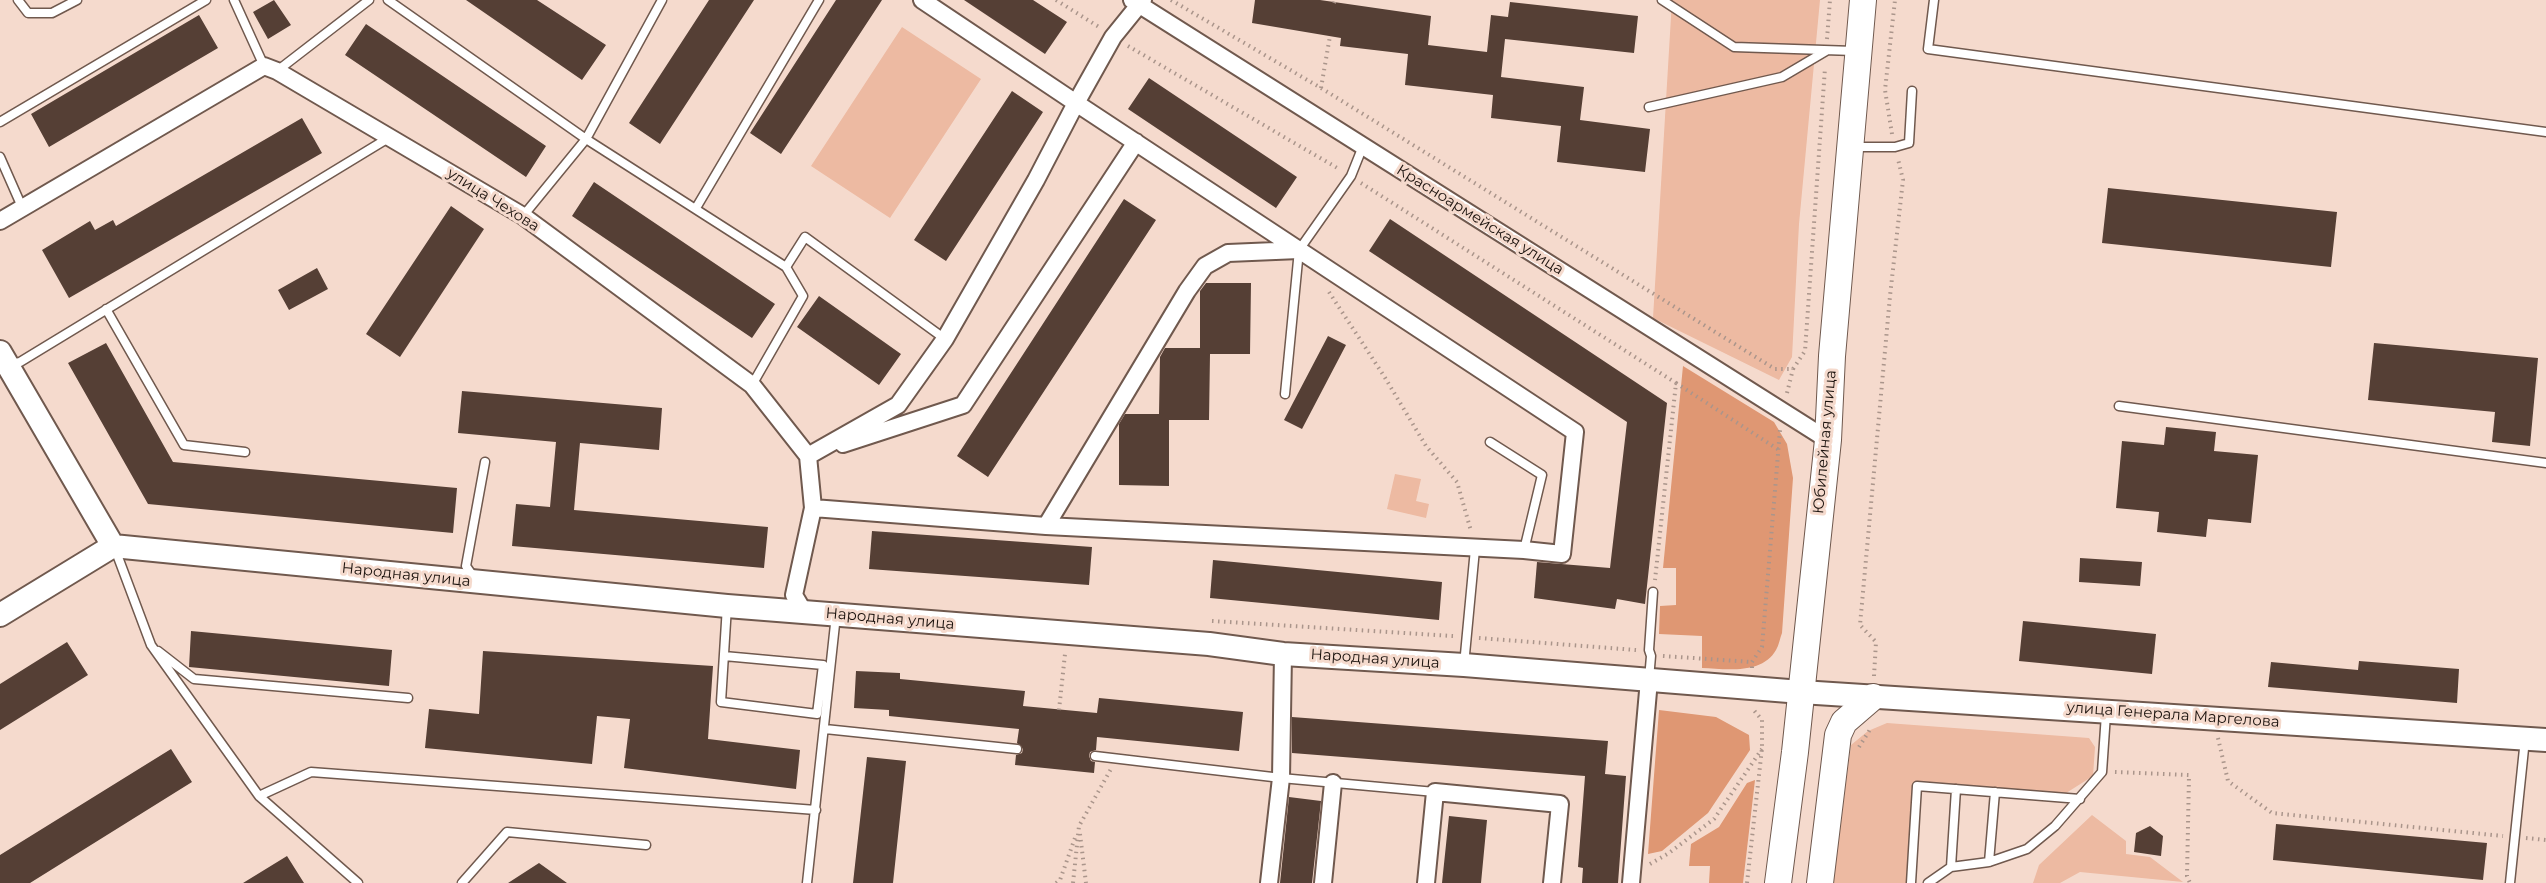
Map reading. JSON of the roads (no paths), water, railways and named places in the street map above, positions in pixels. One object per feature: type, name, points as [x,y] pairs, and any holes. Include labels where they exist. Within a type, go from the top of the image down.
[{"type":"main road","name":"Юбилейная улица","points":[[1778,883],[1828,440],[1832,356],[1863,0]]},
{"type":"main road","points":[[1820,883],[1838,735],[1844,722],[1873,697]]},
{"type":"street","points":[[813,508],[1046,526],[1524,550],[1562,554],[1575,432],[922,0]]},
{"type":"street","points":[[808,456],[898,405],[945,339],[1036,180],[1113,37],[1138,1]]},
{"type":"street","name":"Красноармейская улица","points":[[1138,1],[1828,440]]},
{"type":"street","name":"улица Чехова","points":[[271,68],[523,216],[752,385],[808,456]]},
{"type":"street","points":[[0,220],[271,68]]},
{"type":"street","points":[[808,456],[963,405],[1136,142]]},
{"type":"street","points":[[1046,526],[1187,291],[1205,266],[1228,253],[1299,250]]},
{"type":"street","points":[[0,615],[113,546],[4,358]]},
{"type":"street","points":[[804,612],[794,595],[813,508],[808,456]]},
{"type":"street","name":"Народная улица","points":[[113,546],[727,606],[1209,644],[1283,654],[1464,665],[1801,692]]},
{"type":"street","points":[[1269,883],[1281,778],[1283,654]]},
{"type":"street","points":[[1631,879],[1649,680]]},
{"type":"street","name":"улица Генерала Маргелова","points":[[1801,692],[2536,739]]},
{"type":"street","points":[[1323,883],[1333,783]]},
{"type":"street","points":[[1426,883],[1435,792],[1560,804],[1552,883]]},
{"type":"lane","points":[[18,0],[28,13],[52,13],[77,0]]},
{"type":"lane","points":[[0,122],[206,0]]},
{"type":"lane","points":[[234,0],[271,68],[369,0]]},
{"type":"lane","points":[[388,0],[586,139],[786,267],[803,296],[752,385]]},
{"type":"lane","points":[[523,216],[586,139],[662,0]]},
{"type":"lane","points":[[696,208],[819,0]]},
{"type":"lane","points":[[1662,0],[1734,47],[1858,51]]},
{"type":"lane","points":[[1934,0],[1928,50],[2546,132]]},
{"type":"lane","points":[[1649,107],[1782,76],[1826,51]]},
{"type":"lane","points":[[1850,147],[1895,147],[1909,143],[1912,91]]},
{"type":"lane","points":[[4,358],[20,362],[390,137]]},
{"type":"lane","points":[[1285,394],[1299,250],[1351,176],[1363,146]]},
{"type":"lane","points":[[0,157],[22,207]]},
{"type":"lane","points":[[786,267],[805,237],[945,339]]},
{"type":"lane","points":[[106,309],[184,445],[245,452]]},
{"type":"lane","points":[[2119,406],[2546,463]]},
{"type":"lane","points":[[1490,442],[1542,475],[1524,550]]},
{"type":"lane","points":[[477,581],[466,566],[485,462]]},
{"type":"lane","points":[[113,546],[151,645],[259,796],[358,883]]},
{"type":"lane","points":[[1464,665],[1475,549]]},
{"type":"lane","points":[[1649,680],[1653,592]]},
{"type":"lane","points":[[724,656],[823,665],[817,714],[721,702],[727,606]]},
{"type":"lane","points":[[807,883],[836,615]]},
{"type":"lane","points":[[151,645],[194,679],[408,698]]},
{"type":"lane","points":[[1928,883],[1951,867],[1989,862],[2027,849],[2055,826],[2102,772],[2106,710]]},
{"type":"lane","points":[[825,729],[1017,748]]},
{"type":"lane","points":[[2510,883],[2516,837],[2536,739]]},
{"type":"lane","points":[[1095,756],[1281,778],[1435,792]]},
{"type":"lane","points":[[259,796],[311,772],[816,810]]},
{"type":"lane","points":[[1911,883],[1917,786],[2080,799]]},
{"type":"lane","points":[[1951,867],[1956,789]]},
{"type":"lane","points":[[1989,862],[1995,792]]},
{"type":"lane","points":[[462,883],[507,832],[646,845]]}]
